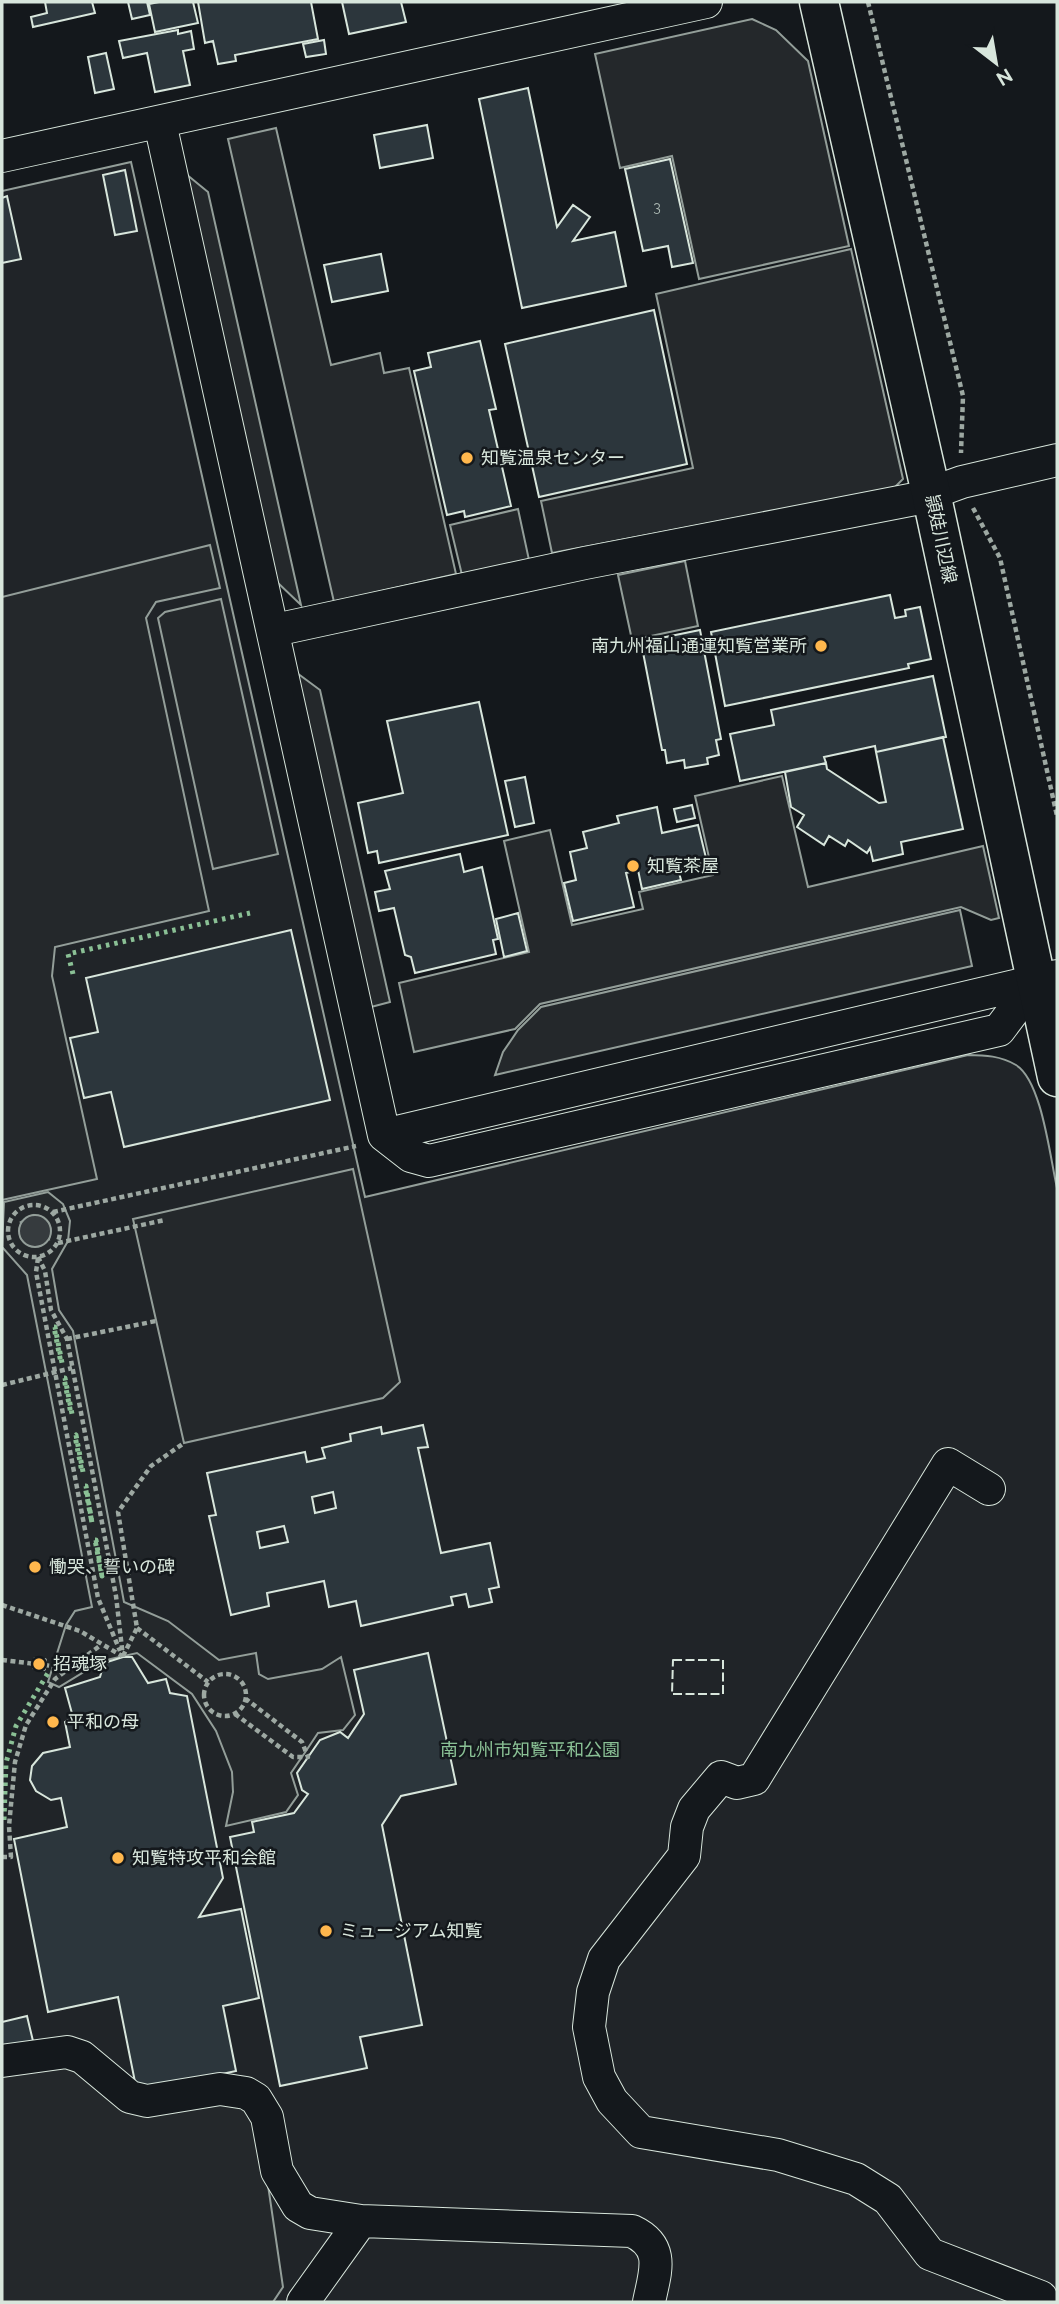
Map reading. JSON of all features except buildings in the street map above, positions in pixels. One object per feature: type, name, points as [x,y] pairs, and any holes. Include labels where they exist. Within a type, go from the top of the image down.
[{"type":"main road","name":"頴娃川辺線","points":[[820,2],[947,488],[1046,978],[1057,1077]]},
{"type":"street","points":[[2,156],[706,2]]},
{"type":"street","points":[[160,123],[275,631],[384,1135],[411,1156],[429,1161],[999,1030],[1046,978]]},
{"type":"street","points":[[275,631],[947,488],[1057,460]]},
{"type":"street","points":[[989,1489],[948,1464],[754,1779],[737,1783],[721,1777],[694,1809],[687,1827],[684,1856],[604,1959],[593,1992],[589,2027],[599,2077],[612,2101],[642,2132],[778,2155],[856,2179],[888,2199],[930,2254],[1044,2296]]},
{"type":"street","points":[[2,2061],[67,2052],[82,2057],[130,2097],[147,2101],[220,2088],[246,2093],[256,2099],[267,2117],[277,2171],[298,2206],[310,2213],[361,2221],[632,2231],[648,2238],[656,2252],[649,2302]]},
{"type":"street","points":[[303,2302],[361,2221]]},
{"type":"path","points":[[867,2],[963,396],[960,465],[947,488],[967,498],[1000,558],[1057,816]]},
{"type":"path","points":[[53,1212],[360,1146],[384,1135]]},
{"type":"path","points":[[37,1204],[53,1212],[60,1226],[58,1243],[53,1250],[38,1257],[21,1253],[14,1248],[8,1232],[9,1223],[20,1209],[37,1204]]},
{"type":"path","points":[[58,1243],[165,1220]]},
{"type":"path","points":[[38,1257],[45,1271],[51,1310],[67,1339],[116,1595],[122,1657]]},
{"type":"path","points":[[38,1257],[36,1272],[98,1598],[122,1657]]},
{"type":"path","points":[[67,1339],[156,1321]]},
{"type":"path","points":[[2,1385],[73,1368]]},
{"type":"path","points":[[122,1657],[137,1628],[118,1512],[151,1466],[184,1443]]},
{"type":"path","points":[[2,1605],[73,1628],[122,1657]]},
{"type":"path","points":[[137,1628],[208,1682]]},
{"type":"path","points":[[2,1857],[11,1857],[9,1826],[15,1762],[26,1725],[55,1679],[101,1645]]},
{"type":"path","points":[[2,1660],[70,1668]]},
{"type":"path","points":[[220,1675],[234,1676],[244,1686],[246,1699],[302,1742],[307,1758],[293,1757],[235,1714],[221,1716],[209,1709],[204,1695],[208,1682],[220,1675]]},
{"type":"path","points":[[235,1714],[246,1699]]},
{"type":"green space","name":"南九州市知覧平和公園","points":[[131,162],[365,1197],[968,1055],[993,1057],[1016,1065],[1025,1074],[1039,1103],[1057,1188],[1057,2302],[2,2302],[2,191]]},
{"type":"shaded area","points":[[752,19],[776,30],[808,61],[849,246],[699,279],[672,156],[620,168],[595,54]]},
{"type":"shaded area","points":[[276,128],[331,365],[380,353],[384,373],[409,368],[456,574],[334,602],[228,139]]},
{"type":"shaded area","points":[[186,174],[208,192],[301,605],[277,582]]},
{"type":"shaded area","points":[[851,249],[903,479],[894,488],[552,553],[541,501],[693,468],[656,294]]},
{"type":"shaded area","points":[[518,509],[529,560],[462,575],[450,525]]},
{"type":"shaded area","points":[[210,545],[220,588],[156,602],[146,618],[209,911],[55,947],[52,976],[97,1179],[2,1200],[2,597]]},
{"type":"shaded area","points":[[685,561],[698,626],[632,640],[618,575]]},
{"type":"shaded area","points":[[221,599],[278,854],[213,869],[158,618],[165,612]]},
{"type":"shaded area","points":[[297,673],[320,690],[390,1002],[371,1007]]},
{"type":"shaded area","points":[[782,776],[808,887],[983,846],[999,918],[991,920],[961,907],[540,1004],[515,1029],[414,1052],[399,983],[529,952],[504,841],[550,830],[572,925],[643,909],[639,892],[713,875],[695,796]]},
{"type":"shaded area","points":[[960,910],[972,966],[495,1075],[503,1052],[518,1030],[541,1007]]},
{"type":"shaded area","points":[[353,1169],[400,1382],[383,1398],[184,1443],[133,1219]]},
{"type":"shaded area","points":[[48,1192],[63,1204],[70,1221],[68,1241],[52,1269],[59,1310],[73,1331],[124,1602],[168,1621],[219,1660],[256,1653],[259,1674],[268,1679],[322,1669],[341,1657],[355,1715],[343,1730],[318,1733],[291,1773],[298,1795],[286,1812],[226,1826],[233,1792],[232,1772],[216,1731],[192,1694],[137,1653],[102,1661],[59,1687],[48,1682],[66,1625],[75,1611],[92,1607],[27,1275],[2,1247],[4,1202]],"holes":[[[34,1215],[48,1223],[49,1239],[21,1222]]]},
{"type":"shaded area","points":[[35,1215],[46,1220],[51,1231],[46,1242],[35,1247],[24,1242],[19,1231],[24,1220]]},
{"type":"shaded area","points":[[71,2062],[100,2089],[231,2098],[259,2124],[283,2287],[273,2302],[2,2302],[2,2074]]},
{"type":"hedge","points":[[73,974],[68,954],[250,913]]},
{"type":"hedge","points":[[54,1327],[55,1327],[62,1363],[61,1363],[54,1327]]},
{"type":"hedge","points":[[64,1378],[65,1378],[72,1414],[71,1414],[64,1378]]},
{"type":"hedge","points":[[76,1435],[83,1472],[75,1436],[76,1435]]},
{"type":"hedge","points":[[85,1486],[86,1486],[92,1523],[85,1486]]},
{"type":"hedge","points":[[95,1540],[96,1540],[102,1576],[95,1540]]},
{"type":"hedge","points":[[4,1820],[6,1763],[16,1726],[48,1673]]},
{"type":"fence","points":[[673,1660],[723,1660],[723,1694],[672,1694],[673,1660]]},
{"type":"wall","points":[[35,1659],[45,1660],[44,1669],[34,1668],[35,1659]]},
{"type":"place","name":"知覧温泉センター","points":[[467,458]]},
{"type":"place","name":"南九州福山通運知覧営業所","points":[[821,646]]},
{"type":"place","name":"知覧茶屋","points":[[633,866]]},
{"type":"place","name":"慟哭、誓いの碑","points":[[35,1567]]},
{"type":"place","name":"招魂塚","points":[[39,1664]]},
{"type":"place","name":"平和の母","points":[[53,1722]]},
{"type":"place","name":"知覧特攻平和会館","points":[[118,1858]]},
{"type":"place","name":"ミュージアム知覧","points":[[326,1931]]}]
